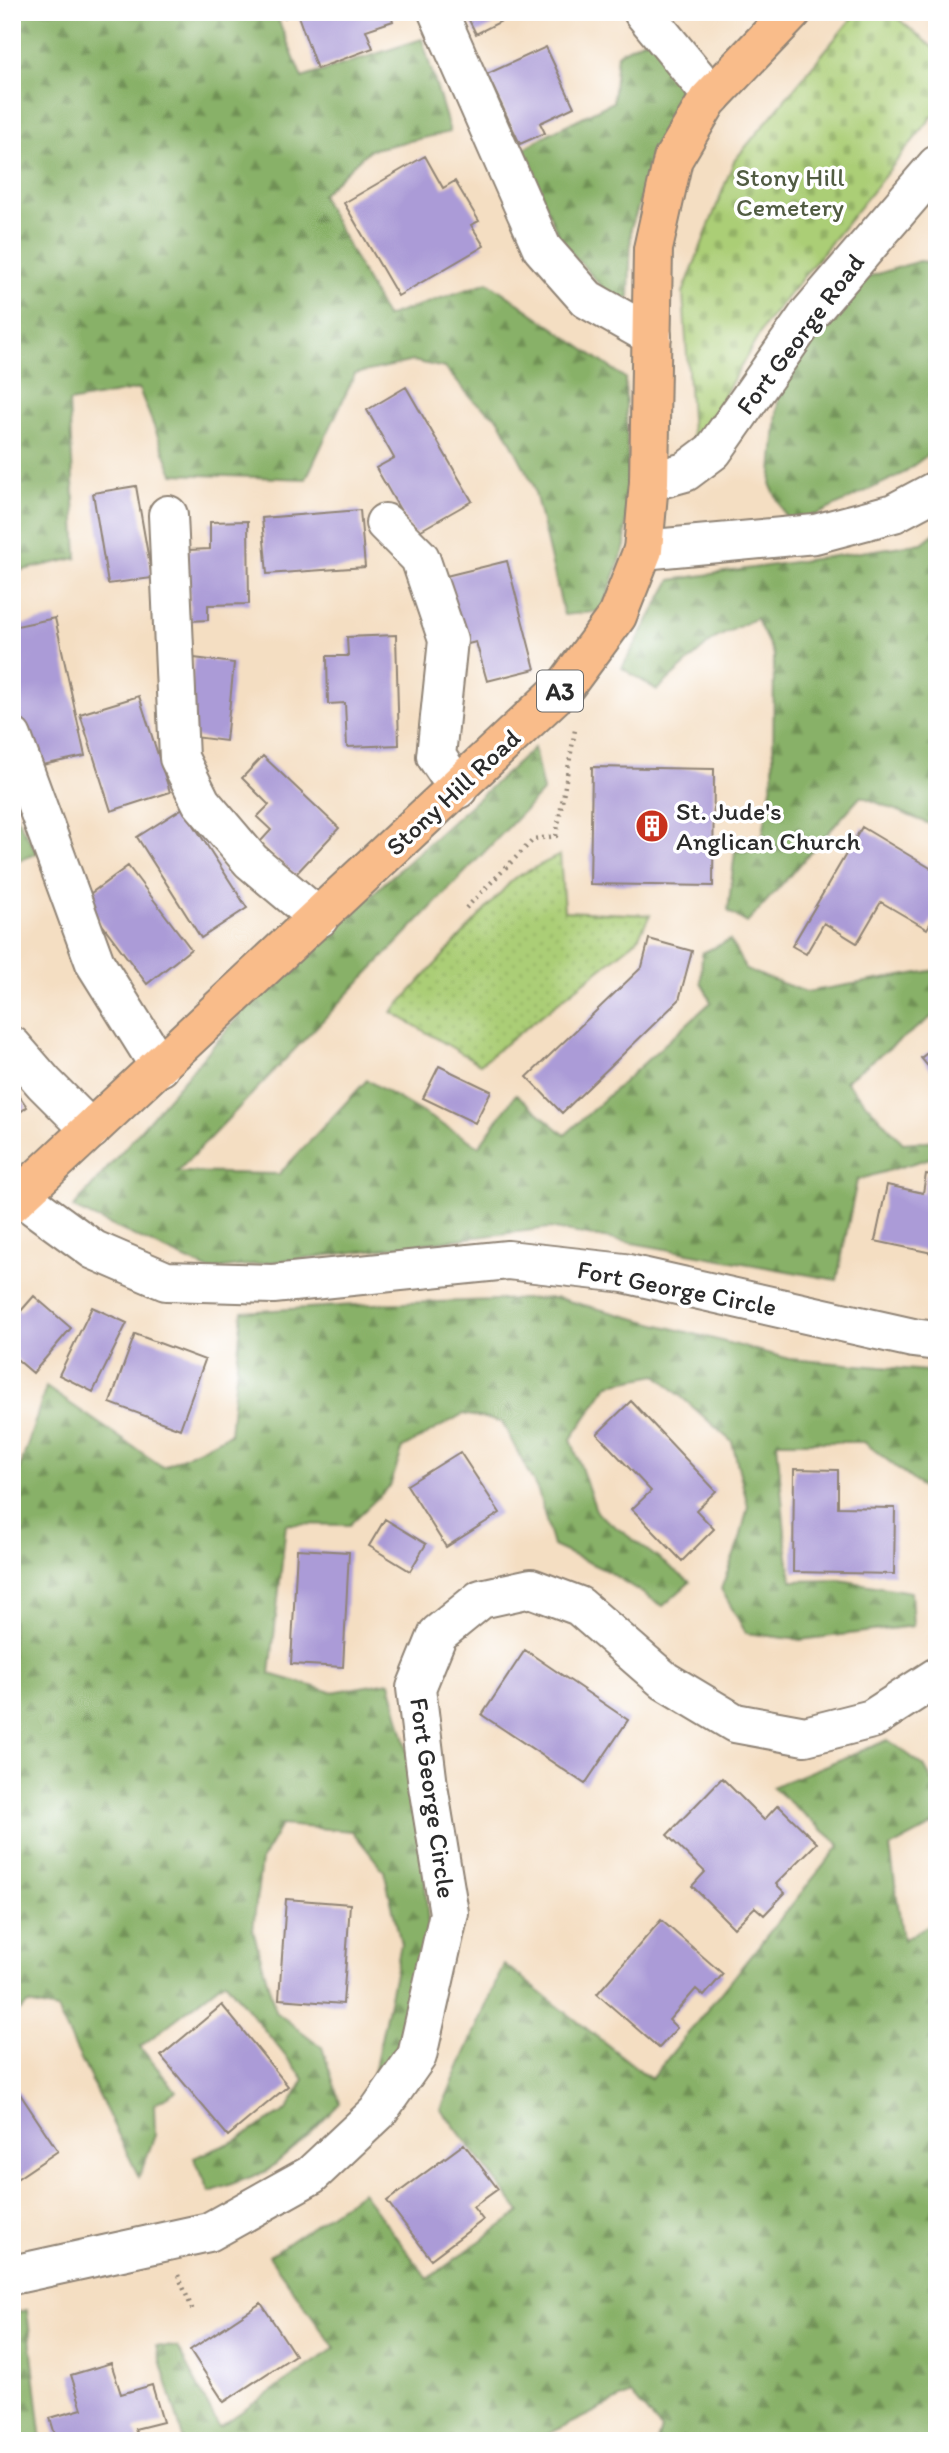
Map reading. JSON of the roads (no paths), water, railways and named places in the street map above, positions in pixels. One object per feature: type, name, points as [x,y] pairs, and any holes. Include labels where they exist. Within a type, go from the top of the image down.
[{"type":"main road","name":"Stony Hill Road","points":[[16,1199],[458,789],[566,685],[617,616],[643,550],[649,482],[653,249],[673,159],[712,96],[792,12]]},
{"type":"street","points":[[438,12],[542,248],[586,299],[652,336]]},
{"type":"street","points":[[643,12],[712,96]]},
{"type":"street","name":"Fort George Road","points":[[649,482],[685,472],[713,452],[809,314],[937,164]]},
{"type":"street","points":[[643,550],[816,534],[894,513],[937,491]]},
{"type":"street","points":[[168,515],[179,758],[201,802],[251,861],[318,918]]},
{"type":"street","points":[[386,523],[420,558],[448,640],[436,756],[458,789]]},
{"type":"street","points":[[12,737],[95,963],[160,1067]]},
{"type":"street","points":[[12,1046],[91,1130]]},
{"type":"street","name":"Fort George Circle","points":[[16,1199],[94,1250],[166,1281],[273,1284],[508,1260],[624,1273],[913,1338],[937,1341]]},
{"type":"street","name":"Fort George Circle","points":[[12,2275],[209,2232],[312,2175],[377,2113],[411,2066],[417,2056],[449,1913],[428,1786],[416,1688],[438,1634],[481,1599],[531,1588],[579,1606],[665,1681],[734,1723],[805,1736],[872,1719],[937,1677]]},
{"type":"place","name":"St. Jude's Anglican Church","points":[[652,826]]},
{"type":"park label","name":"Stony Hill Cemetery","points":[[790,192]]}]
